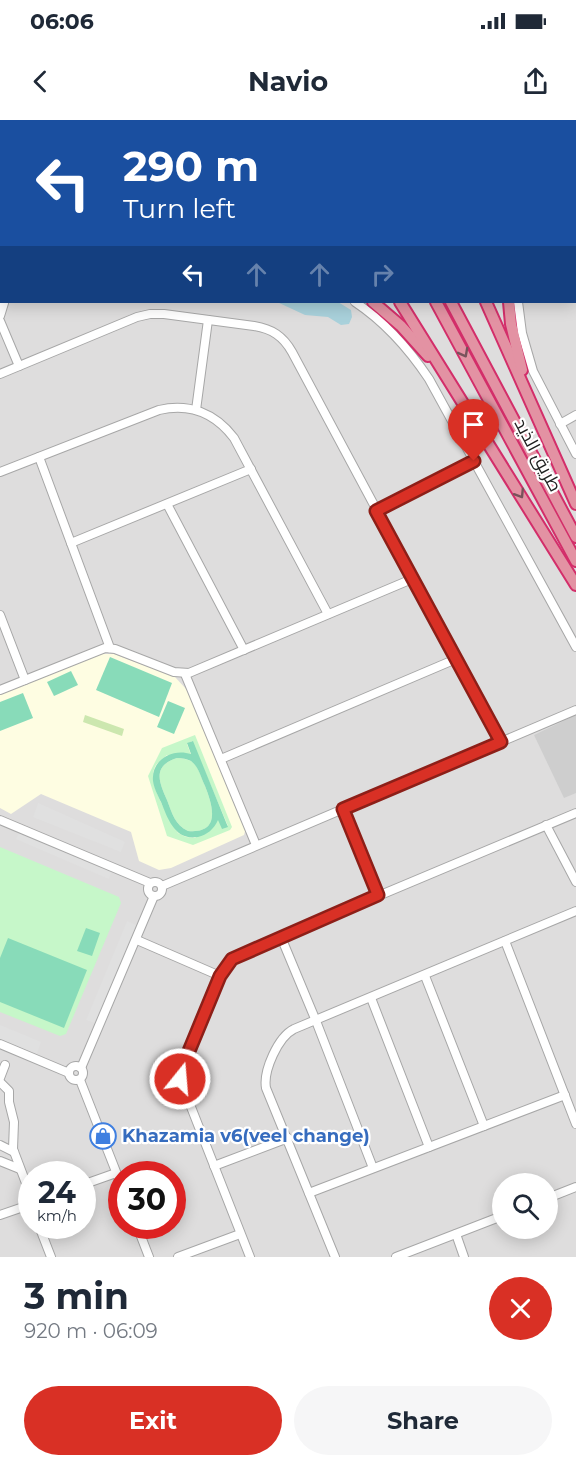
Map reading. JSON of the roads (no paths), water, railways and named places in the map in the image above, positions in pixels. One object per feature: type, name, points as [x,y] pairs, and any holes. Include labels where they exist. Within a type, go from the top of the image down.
[{"type":"highway","points":[[374,303],[408,333],[458,392]]},
{"type":"highway","points":[[401,303],[576,585]]},
{"type":"highway","name":"طريق الذيد","points":[[437,303],[576,561]]},
{"type":"highway","name":"طريق الذيد","points":[[452,303],[576,537]]},
{"type":"highway","points":[[486,303],[576,504]]},
{"type":"highway","points":[[509,303],[513,335],[528,397]]},
{"type":"street","points":[[3,303],[0,319],[20,366]]},
{"type":"street","points":[[356,303],[391,331],[418,362],[439,395],[576,647]]},
{"type":"street","points":[[518,303],[529,361],[576,454]]},
{"type":"street","points":[[0,374],[125,324],[170,315],[254,326],[274,332],[292,352],[501,742]]},
{"type":"street","points":[[196,410],[208,320]]},
{"type":"street","points":[[0,472],[159,410],[177,407],[196,410],[213,417],[228,430],[251,469],[328,614]]},
{"type":"street","points":[[560,424],[576,415]]},
{"type":"street","points":[[39,457],[110,648]]},
{"type":"street","points":[[376,511],[474,461]]},
{"type":"street","points":[[71,543],[251,469]]},
{"type":"street","points":[[167,504],[244,650]]},
{"type":"street","points":[[0,690],[110,648],[185,674],[412,579]]},
{"type":"street","points":[[0,615],[25,680]]},
{"type":"street","points":[[221,759],[456,659]]},
{"type":"street","points":[[185,674],[256,845]]},
{"type":"street","points":[[162,886],[576,710]]},
{"type":"street","points":[[343,809],[378,895]]},
{"type":"street","points":[[250,1257],[183,1089],[180,1073],[220,976],[228,963],[236,956],[576,813]]},
{"type":"street","points":[[0,820],[150,884]]},
{"type":"street","points":[[546,825],[576,882]]},
{"type":"street","points":[[154,896],[148,890],[150,884],[156,881],[162,886]]},
{"type":"street","points":[[154,896],[160,894],[162,886]]},
{"type":"street","points":[[80,1080],[83,1075],[81,1068],[154,896]]},
{"type":"street","points":[[335,1257],[288,1138],[267,1092],[265,1080],[285,1034],[576,912]]},
{"type":"street","points":[[281,937],[373,1168]]},
{"type":"street","points":[[137,940],[220,976]]},
{"type":"street","points":[[505,941],[576,1124]]},
{"type":"street","points":[[425,976],[484,1125]]},
{"type":"street","points":[[371,998],[429,1147]]},
{"type":"street","points":[[0,1044],[69,1073],[73,1080],[80,1080]]},
{"type":"street","points":[[5,1065],[0,1080],[8,1089],[14,1122],[14,1152],[18,1163]]},
{"type":"street","points":[[69,1073],[73,1066],[81,1068]]},
{"type":"street","points":[[80,1080],[111,1161]]},
{"type":"street","points":[[309,1193],[565,1095]]},
{"type":"street","points":[[0,1104],[9,1104]]},
{"type":"street","points":[[214,1166],[288,1138]]},
{"type":"street","points":[[0,1145],[14,1152]]},
{"type":"street","points":[[0,1161],[18,1168]]},
{"type":"street","points":[[558,1194],[576,1187]]},
{"type":"street","points":[[0,1215],[18,1208]]},
{"type":"street","points":[[396,1257],[492,1220]]},
{"type":"street","points":[[178,1257],[240,1234]]},
{"type":"street","points":[[456,1234],[464,1257]]},
{"type":"street","points":[[44,1239],[51,1257]]},
{"type":"street","points":[[141,1239],[149,1257]]},
{"type":"water","points":[[279,303],[340,303],[351,310],[352,317],[349,324],[341,325],[328,317],[305,315]]},
{"type":"place","name":"Khazamia v6(veel change)","points":[[103,1136]]}]
